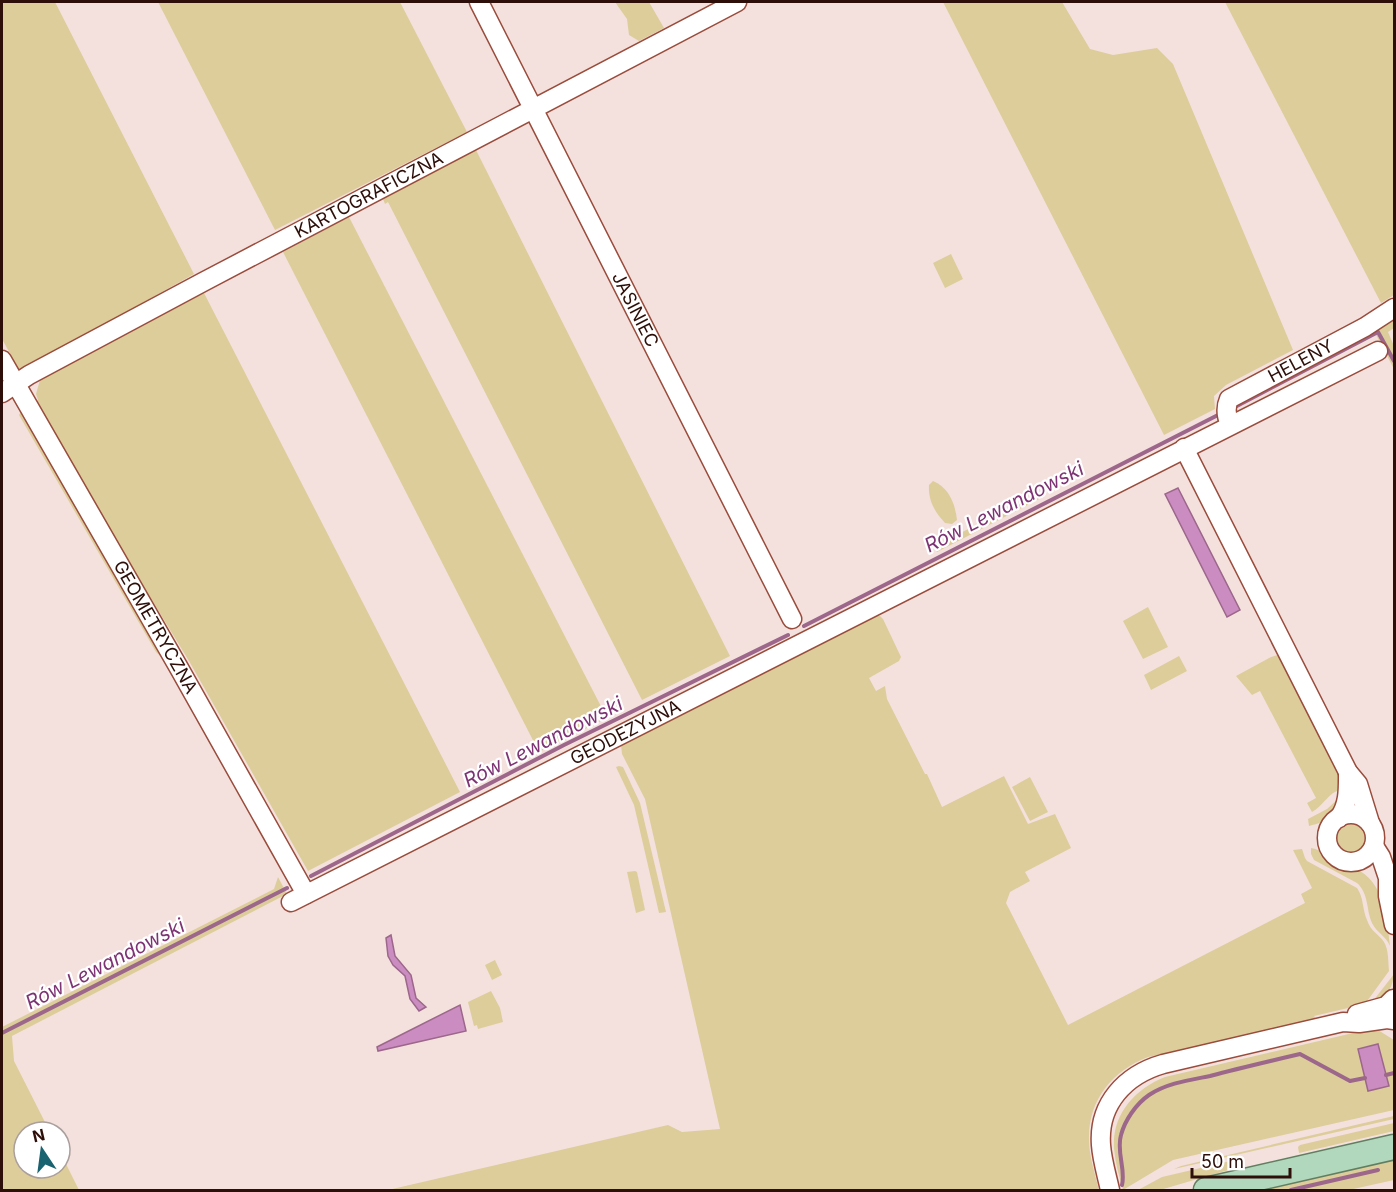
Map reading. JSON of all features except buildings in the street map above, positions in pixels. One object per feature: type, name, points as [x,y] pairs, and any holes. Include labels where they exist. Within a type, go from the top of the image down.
[{"type":"main road","points":[[1206,1191],[1395,1147]]},
{"type":"street","name":"JASINIEC","points":[[478,2],[792,619]]},
{"type":"street","name":"KARTOGRAFICZNA","points":[[8,388],[203,282],[737,2]]},
{"type":"street","name":"HELENY","points":[[1230,425],[1226,406],[1229,399],[1365,327],[1395,308]]},
{"type":"street","name":"GEODEZYJNA","points":[[298,898],[1378,351]]},
{"type":"street","name":"GEOMETRYCZNA","points":[[2,360],[8,388],[179,668],[298,898]]},
{"type":"street","points":[[1184,448],[1348,772],[1358,784],[1375,834],[1374,846],[1367,857],[1354,862]]},
{"type":"street","points":[[1348,772],[1348,794],[1344,810],[1330,826],[1328,846],[1338,859],[1368,867],[1388,896]]},
{"type":"street","points":[[1339,818],[1352,814],[1359,815],[1370,823]]},
{"type":"street","points":[[1374,846],[1381,857],[1388,878],[1388,896],[1395,925]]},
{"type":"street","points":[[1110,1191],[1101,1151],[1102,1119],[1112,1098],[1127,1081],[1149,1068],[1343,1022],[1356,1014],[1386,1005],[1394,1008]]},
{"type":"shaded area","points":[[2,2],[55,2],[194,274],[22,370],[16,369],[8,360],[12,357],[2,339]]},
{"type":"shaded area","points":[[158,2],[400,2],[467,132],[275,230]]},
{"type":"shaded area","points":[[615,2],[649,2],[664,28],[639,41],[629,35],[627,19]]},
{"type":"shaded area","points":[[943,2],[1062,2],[1090,49],[1113,55],[1157,48],[1173,64],[1293,350],[1226,385],[1214,396],[1215,409],[1164,435]]},
{"type":"shaded area","points":[[1225,2],[1394,2],[1394,295],[1381,303]]},
{"type":"shaded area","points":[[476,150],[730,656],[642,700],[388,202],[385,204],[383,199]]},
{"type":"shaded area","points":[[349,217],[607,718],[539,752],[283,252]]},
{"type":"shaded area","points":[[951,254],[963,279],[945,288],[933,263]]},
{"type":"shaded area","points":[[204,293],[460,792],[308,871],[189,661],[33,405],[38,400],[36,394],[40,380]]},
{"type":"shaded area","points":[[1394,317],[1394,328],[1388,332],[1394,346],[1394,369],[1373,329]]},
{"type":"shaded area","points":[[22,410],[169,664],[156,652],[19,415]]},
{"type":"shaded area","points":[[933,481],[947,492],[953,502],[957,520],[952,524],[945,523],[933,506],[929,485]]},
{"type":"shaded area","points":[[1178,488],[1240,610],[1227,617],[1165,494]]},
{"type":"shaded area","points":[[1037,495],[1039,499],[937,552],[934,546]]},
{"type":"shaded area","points":[[1148,607],[1168,647],[1143,659],[1123,621]]},
{"type":"shaded area","points":[[877,616],[883,619],[901,657],[899,661],[869,678],[876,691],[885,686],[887,699],[942,807],[1004,776],[1028,824],[1055,814],[1071,848],[1025,872],[1030,881],[1010,892],[1006,903],[1068,1025],[1305,903],[1301,894],[1312,888],[1293,850],[1302,849],[1307,861],[1357,888],[1369,924],[1386,945],[1389,971],[1365,1004],[1314,1016],[1317,1020],[1148,1057],[1123,1070],[1113,1079],[1098,1100],[1090,1126],[1090,1152],[1099,1190],[388,1190],[668,1125],[682,1132],[720,1129],[645,799],[622,754],[621,745]]},
{"type":"shaded area","points":[[1281,654],[1339,769],[1340,790],[1312,812],[1307,803],[1316,798],[1260,691],[1252,695],[1236,676]]},
{"type":"shaded area","points":[[1179,656],[1187,671],[1151,690],[1144,675]]},
{"type":"shaded area","points":[[616,767],[623,767],[640,803],[666,912],[659,913],[634,805]]},
{"type":"shaded area","points":[[1030,777],[1048,812],[1030,821],[1012,787]]},
{"type":"shaded area","points":[[1338,799],[1329,818],[1309,826],[1308,819],[1327,809]]},
{"type":"shaded area","points":[[1351,824],[1361,828],[1365,838],[1361,848],[1351,852],[1341,848],[1337,838],[1341,828]]},
{"type":"shaded area","points":[[1311,848],[1341,865],[1360,871],[1375,885],[1383,904],[1390,946],[1372,923],[1361,887],[1314,860]]},
{"type":"shaded area","points":[[635,871],[645,910],[636,913],[627,872]]},
{"type":"shaded area","points":[[278,877],[287,894],[12,1036],[14,1061],[44,1120],[12,1120],[12,1180],[72,1180],[72,1176],[79,1190],[2,1190],[2,1027],[274,889]]},
{"type":"shaded area","points":[[391,935],[395,956],[411,975],[416,998],[426,1007],[419,1011],[410,999],[405,976],[393,965],[388,956],[386,938]]},
{"type":"shaded area","points":[[495,960],[502,975],[492,980],[485,965]]},
{"type":"shaded area","points":[[1394,974],[1388,991],[1373,1001]]},
{"type":"shaded area","points":[[491,991],[500,1008],[503,1022],[478,1029],[477,1025],[474,1026],[468,1002]]},
{"type":"shaded area","points":[[460,1005],[466,1031],[378,1051],[377,1047]]},
{"type":"shaded area","points":[[1378,1030],[1394,1040],[1394,1110],[1173,1160],[1123,1190],[1115,1158],[1114,1136],[1121,1114],[1144,1088],[1165,1077],[1353,1033]]},
{"type":"shaded area","points":[[1378,1044],[1389,1086],[1368,1091],[1358,1049]]},
{"type":"shaded area","points":[[1394,1116],[1394,1119],[1174,1169],[1181,1166]]},
{"type":"shaded area","points":[[1394,1123],[1394,1131],[1299,1153],[1300,1145]]},
{"type":"shaded area","points":[[1394,1156],[1394,1180],[1349,1190],[1247,1190]]},
{"type":"shaded area","points":[[1239,1159],[1242,1166],[1160,1190],[1138,1190],[1162,1177]]},
{"type":"waterway","name":"Rów Lewandowski","points":[[1233,408],[1378,332],[1394,361]]},
{"type":"waterway","name":"Rów Lewandowski","points":[[804,626],[1218,415]]},
{"type":"waterway","name":"Rów Lewandowski","points":[[311,876],[564,745],[788,635]]},
{"type":"waterway","name":"Rów Lewandowski","points":[[2,1033],[287,888]]},
{"type":"waterway","points":[[1122,1185],[1120,1141],[1125,1124],[1140,1103],[1163,1088],[1179,1082],[1300,1054],[1350,1081],[1365,1078]]},
{"type":"waterway","points":[[1386,1075],[1394,1073]]},
{"type":"waterway","points":[[1291,1190],[1378,1170]]}]
